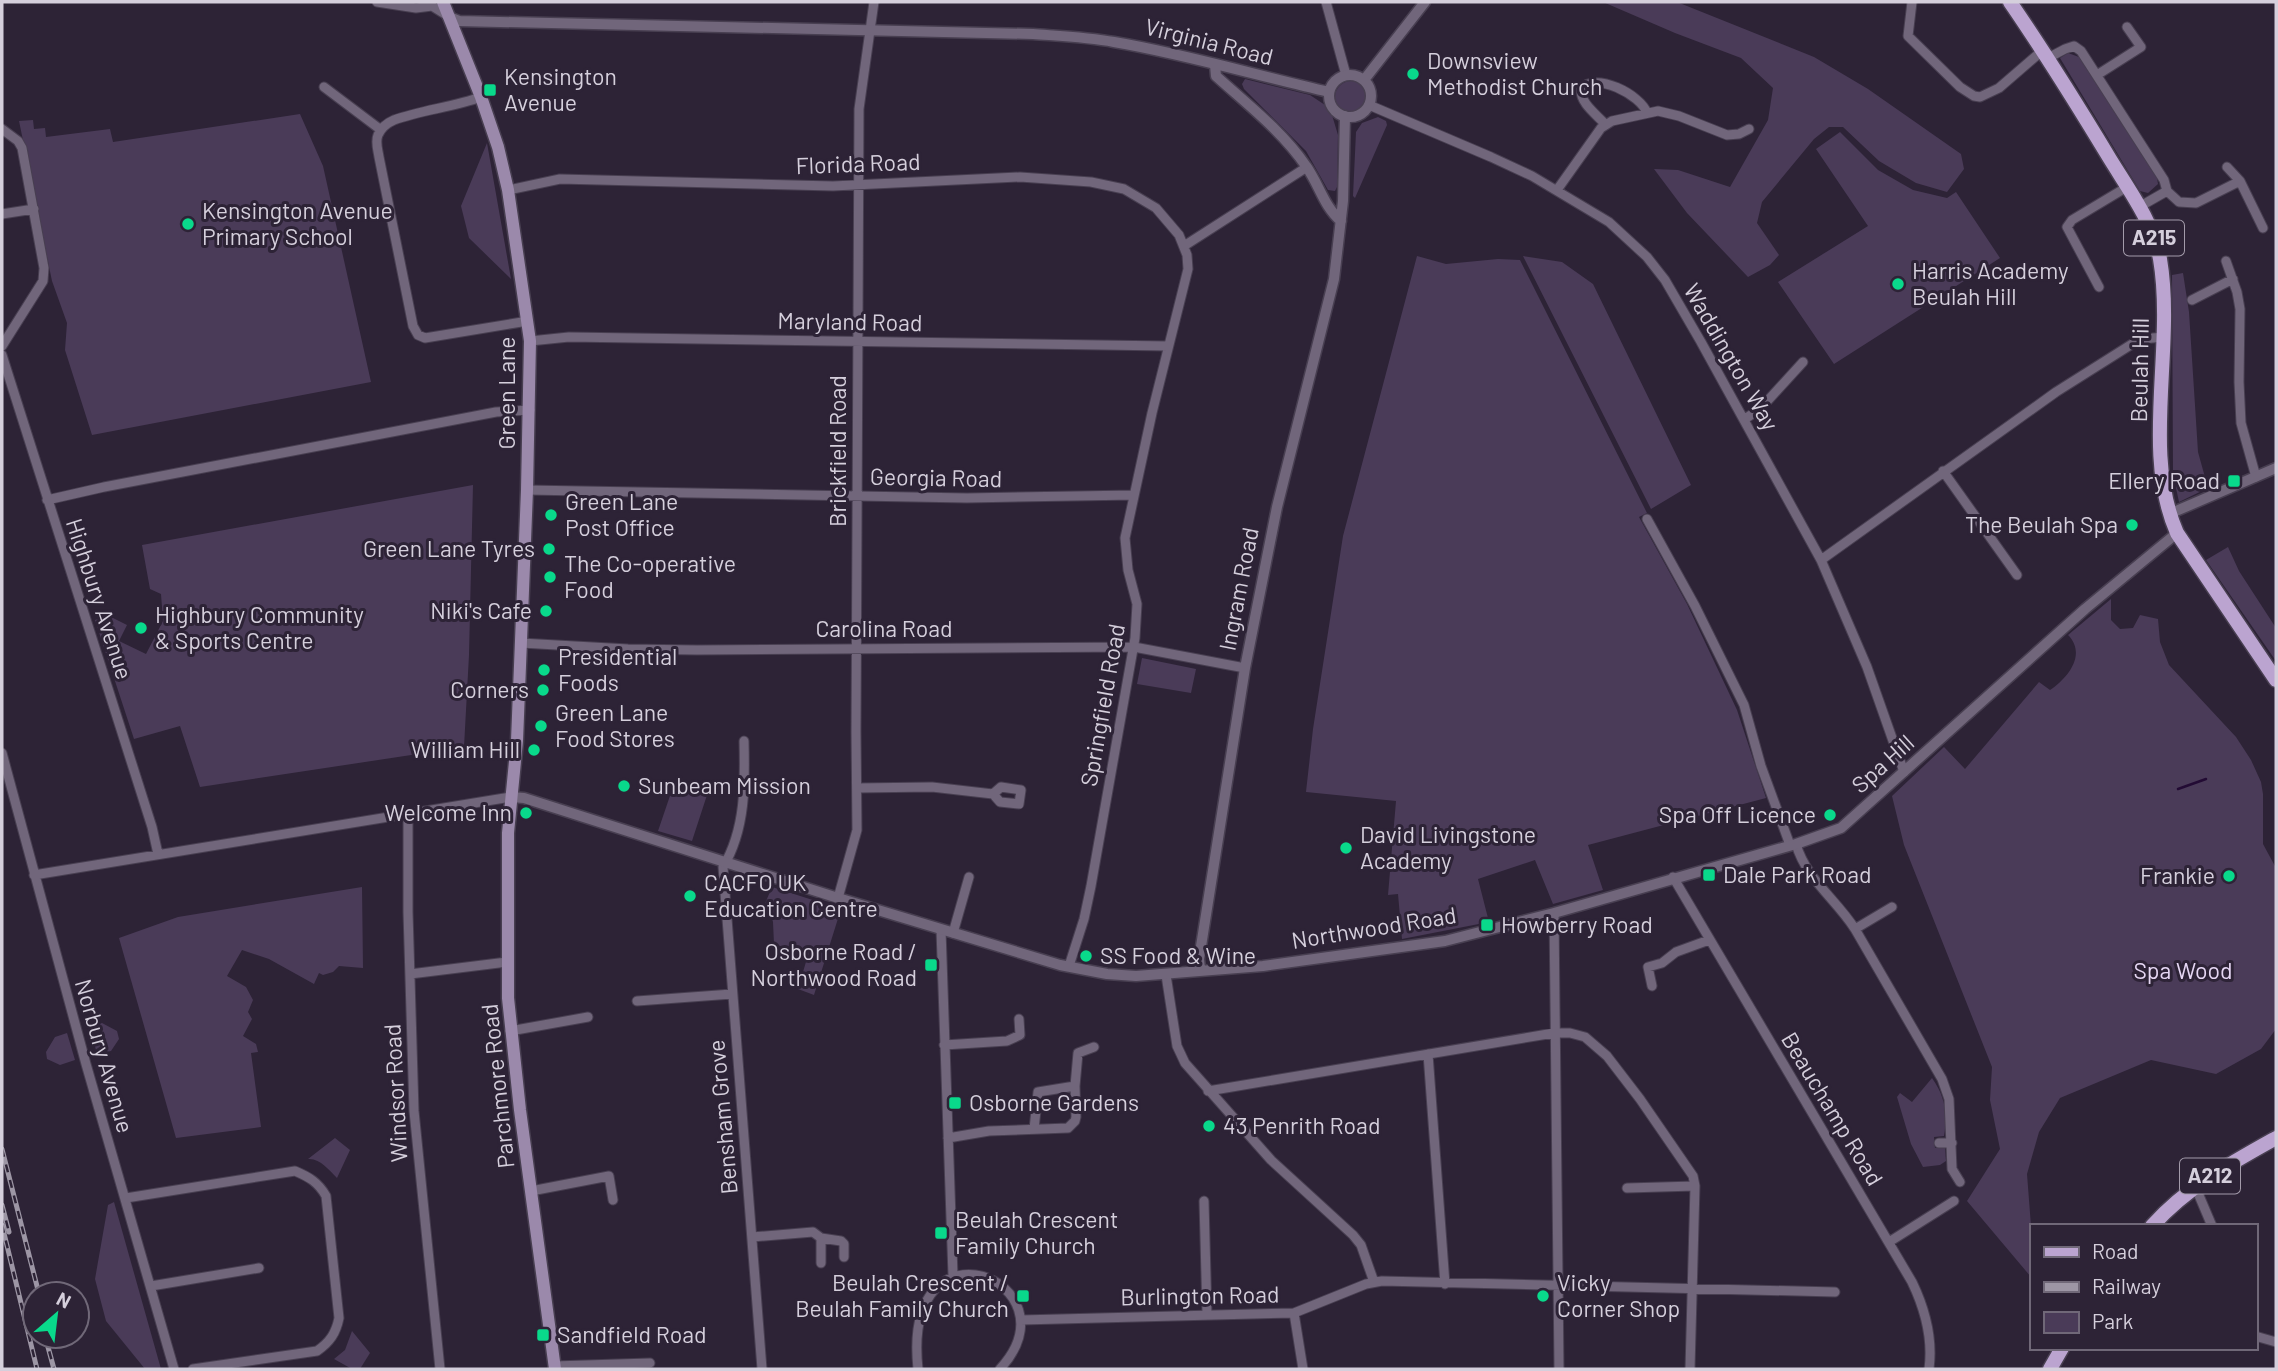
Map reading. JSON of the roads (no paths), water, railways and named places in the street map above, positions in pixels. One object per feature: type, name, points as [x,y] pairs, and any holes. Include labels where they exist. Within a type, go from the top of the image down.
[{"type":"main road","name":"Green Lane","points":[[443,2],[498,148],[508,190],[530,341],[530,410],[517,741],[511,797]]},
{"type":"main road","name":"Beulah Hill","points":[[2010,2],[2139,206],[2151,231],[2160,256],[2165,337],[2161,442],[2163,481],[2169,514],[2177,533],[2276,680]]},
{"type":"main road","name":"Parchmore Road","points":[[511,797],[507,854],[510,1031],[554,1368]]},
{"type":"main road","name":"A212","points":[[2154,1224],[2195,1185],[2276,1138]]},
{"type":"main road","points":[[2050,1369],[2061,1350]]},
{"type":"street","points":[[377,2],[416,8],[432,6],[449,17]]},
{"type":"street","name":"Brickfield Road","points":[[838,898],[856,840],[859,109],[874,2]]},
{"type":"street","points":[[1326,2],[1346,75]]},
{"type":"street","points":[[1364,80],[1425,2]]},
{"type":"street","points":[[1912,2],[1908,36],[1960,88],[1974,96],[1980,97],[1994,92],[2045,54],[2074,46],[2081,51],[2097,75],[2164,180],[2167,191],[2179,202],[2196,204],[2240,181]]},
{"type":"street","name":"Virginia Road","points":[[449,17],[459,21],[1072,37],[1139,46],[1329,92]]},
{"type":"street","points":[[2097,75],[2141,47],[2127,27]]},
{"type":"street","points":[[1215,65],[1216,76],[1264,119],[1307,167],[1331,212],[1341,220]]},
{"type":"street","points":[[1346,75],[1354,75],[1364,80],[1371,92],[1369,106],[1361,114],[1345,116],[1332,107],[1329,92],[1334,83],[1346,75]]},
{"type":"street","points":[[1605,124],[1581,96],[1581,89],[1587,82],[1597,81],[1625,92],[1642,103],[1647,113]]},
{"type":"street","points":[[324,88],[381,130]]},
{"type":"street","points":[[481,97],[460,105],[395,120],[381,130],[376,141],[415,331],[422,337],[431,338],[528,321]]},
{"type":"street","name":"Waddington Way","points":[[1369,106],[1491,156],[1557,190],[1609,222],[1647,257],[1671,290],[1821,560],[1867,667],[1904,772]]},
{"type":"street","points":[[1557,190],[1605,124],[1658,111],[1727,135],[1740,134],[1749,129]]},
{"type":"street","name":"Ingram Road","points":[[1200,969],[1245,668],[1279,495],[1332,291],[1341,220],[1345,116]]},
{"type":"street","points":[[2,129],[18,141],[22,148],[44,268],[43,281],[2,345]]},
{"type":"street","points":[[1184,246],[1307,167]]},
{"type":"street","points":[[2227,167],[2240,181],[2263,228]]},
{"type":"street","name":"Florida Road","points":[[508,190],[560,179],[858,186],[1020,177],[1091,182],[1124,189],[1149,203],[1173,226],[1184,246]]},
{"type":"street","points":[[2099,287],[2067,227],[2072,220],[2127,187]]},
{"type":"street","points":[[2139,206],[2167,191]]},
{"type":"street","points":[[2,214],[34,209]]},
{"type":"street","name":"Springfield Road","points":[[1069,966],[1091,886],[1134,647],[1138,611],[1128,570],[1125,538],[1188,269],[1184,246]]},
{"type":"street","points":[[2226,261],[2240,309],[2241,423],[2256,477]]},
{"type":"street","points":[[2192,300],[2232,279]]},
{"type":"street","name":"Maryland Road","points":[[530,341],[569,337],[1168,346]]},
{"type":"street","points":[[1821,560],[2056,392],[2127,347],[2145,338],[2165,337]]},
{"type":"street","name":"Highbury Avenue","points":[[2,355],[152,827],[158,854]]},
{"type":"street","points":[[1745,419],[1761,408],[1803,362]]},
{"type":"street","points":[[47,500],[89,489],[496,412],[530,410]]},
{"type":"street","points":[[2169,514],[2276,468]]},
{"type":"street","points":[[1943,471],[2017,575]]},
{"type":"street","name":"Georgia Road","points":[[527,490],[1017,498],[1134,495]]},
{"type":"street","points":[[1647,519],[1695,606],[1744,705],[1761,766],[1800,859],[1846,914],[1942,1079],[1949,1099],[1952,1170],[1960,1182]]},
{"type":"street","name":"Spa Hill","points":[[1554,913],[1672,877],[1793,845],[1841,828],[2093,602],[2177,533]]},
{"type":"street","name":"Carolina Road","points":[[521,643],[628,649],[1134,647],[1245,668]]},
{"type":"street","name":"Bensham Grove","points":[[744,741],[744,801],[741,818],[723,867],[762,1369]]},
{"type":"street","name":"Norbury Avenue","points":[[2,753],[86,1064],[174,1369]]},
{"type":"street","points":[[857,788],[932,786],[993,794]]},
{"type":"street","points":[[34,875],[511,797]]},
{"type":"street","name":"Northwood Road","points":[[511,797],[947,931],[1069,966],[1107,974],[1166,975],[1200,969],[1263,966],[1446,941],[1554,913]]},
{"type":"street","name":"Windsor Road","points":[[408,814],[414,1111],[440,1369]]},
{"type":"street","points":[[953,1276],[944,1045],[947,931],[969,877]]},
{"type":"street","name":"Beauchamp Road","points":[[1672,877],[1889,1242],[1922,1305],[1931,1347],[1929,1369]]},
{"type":"street","points":[[1855,929],[1892,907]]},
{"type":"street","points":[[1554,913],[1559,1369]]},
{"type":"street","points":[[1651,986],[1648,967],[1709,940]]},
{"type":"street","points":[[410,974],[507,962]]},
{"type":"street","points":[[1166,975],[1179,1052],[1208,1091],[1286,1175],[1353,1235],[1361,1245],[1374,1282]]},
{"type":"street","points":[[637,1001],[732,994]]},
{"type":"street","points":[[510,1031],[588,1017]]},
{"type":"street","points":[[944,1045],[1017,1038],[1020,1035],[1019,1019]]},
{"type":"street","points":[[1208,1091],[1556,1032],[1585,1037],[1607,1056],[1640,1099],[1690,1173],[1695,1186],[1690,1369]]},
{"type":"street","points":[[948,1138],[989,1131],[1068,1128],[1076,1116],[1078,1054],[1094,1047]]},
{"type":"street","points":[[1428,1054],[1445,1284]]},
{"type":"street","points":[[1034,1129],[1038,1092],[1075,1086]]},
{"type":"street","points":[[1938,1143],[1952,1143]]},
{"type":"street","points":[[125,1198],[295,1171],[320,1185],[326,1196],[339,1318],[337,1329],[331,1338],[317,1351],[194,1369]]},
{"type":"street","points":[[531,1191],[609,1177],[613,1200]]},
{"type":"street","points":[[2195,1185],[2211,1224]]},
{"type":"street","points":[[1627,1188],[1695,1186]]},
{"type":"street","points":[[1204,1201],[1207,1314]]},
{"type":"street","points":[[1889,1242],[1954,1201]]},
{"type":"street","points":[[752,1237],[813,1232],[821,1238],[841,1241],[844,1244],[844,1257]]},
{"type":"street","points":[[821,1238],[821,1263]]},
{"type":"street","points":[[151,1286],[259,1268]]},
{"type":"street","points":[[918,1369],[918,1339],[924,1307],[933,1289],[953,1276],[985,1277],[997,1282],[1013,1299],[1021,1320],[1018,1341],[1000,1369]]},
{"type":"street","name":"Burlington Road","points":[[1021,1320],[1294,1313],[1374,1282],[1835,1292]]},
{"type":"street","points":[[1294,1313],[1303,1369]]},
{"type":"street","points":[[2257,1337],[2276,1342]]},
{"type":"street","points":[[554,1368],[650,1363]]},
{"type":"waterway","points":[[2178,789],[2206,779]]},
{"type":"railway","points":[[2,1149],[35,1280]]},
{"type":"railway","points":[[2,1205],[9,1232]]},
{"type":"railway","points":[[2,1225],[37,1369]]},
{"type":"railway","points":[[49,1350],[54,1369]]},
{"type":"place","name":"Downsview Methodist Church","points":[[1413,74]]},
{"type":"place","name":"Kensington Avenue","points":[[490,90]]},
{"type":"place","name":"Kensington Avenue Primary School","points":[[188,224]]},
{"type":"place","name":"Harris Academy Beulah Hill","points":[[1898,284]]},
{"type":"place","name":"Ellery Road","points":[[2234,481]]},
{"type":"place","name":"Green Lane Post Office","points":[[551,515]]},
{"type":"place","name":"The Beulah Spa","points":[[2132,525]]},
{"type":"place","name":"Green Lane Tyres","points":[[549,549]]},
{"type":"place","name":"The Co-operative Food","points":[[550,577]]},
{"type":"place","name":"Niki's Cafe","points":[[546,611]]},
{"type":"place","name":"Highbury Community & Sports Centre","points":[[141,628]]},
{"type":"place","name":"Presidential Foods","points":[[544,670]]},
{"type":"place","name":"Corners","points":[[543,690]]},
{"type":"place","name":"Green Lane Food Stores","points":[[541,726]]},
{"type":"place","name":"William Hill","points":[[534,750]]},
{"type":"place","name":"Sunbeam Mission","points":[[624,786]]},
{"type":"place","name":"Welcome Inn","points":[[526,813]]},
{"type":"place","name":"Spa Off Licence","points":[[1830,815]]},
{"type":"place","name":"David Livingstone Academy","points":[[1346,848]]},
{"type":"place","name":"Dale Park Road","points":[[1709,875]]},
{"type":"place","name":"Frankie","points":[[2229,876]]},
{"type":"place","name":"CACFO UK Education Centre","points":[[690,896]]},
{"type":"place","name":"Howberry Road","points":[[1487,925]]},
{"type":"place","name":"SS Food & Wine","points":[[1086,956]]},
{"type":"place","name":"Osborne Road / Northwood Road","points":[[931,965]]},
{"type":"place","name":"Osborne Gardens","points":[[955,1103]]},
{"type":"place","name":"43 Penrith Road","points":[[1209,1126]]},
{"type":"place","name":"Beulah Crescent Family Church","points":[[941,1233]]},
{"type":"place","name":"Beulah Crescent / Beulah Family Church","points":[[1023,1296]]},
{"type":"place","name":"Vicky Corner Shop","points":[[1543,1296]]},
{"type":"place","name":"Sandfield Road","points":[[543,1335]]},
{"type":"park label","name":"Spa Wood","points":[[2183,971]]}]
